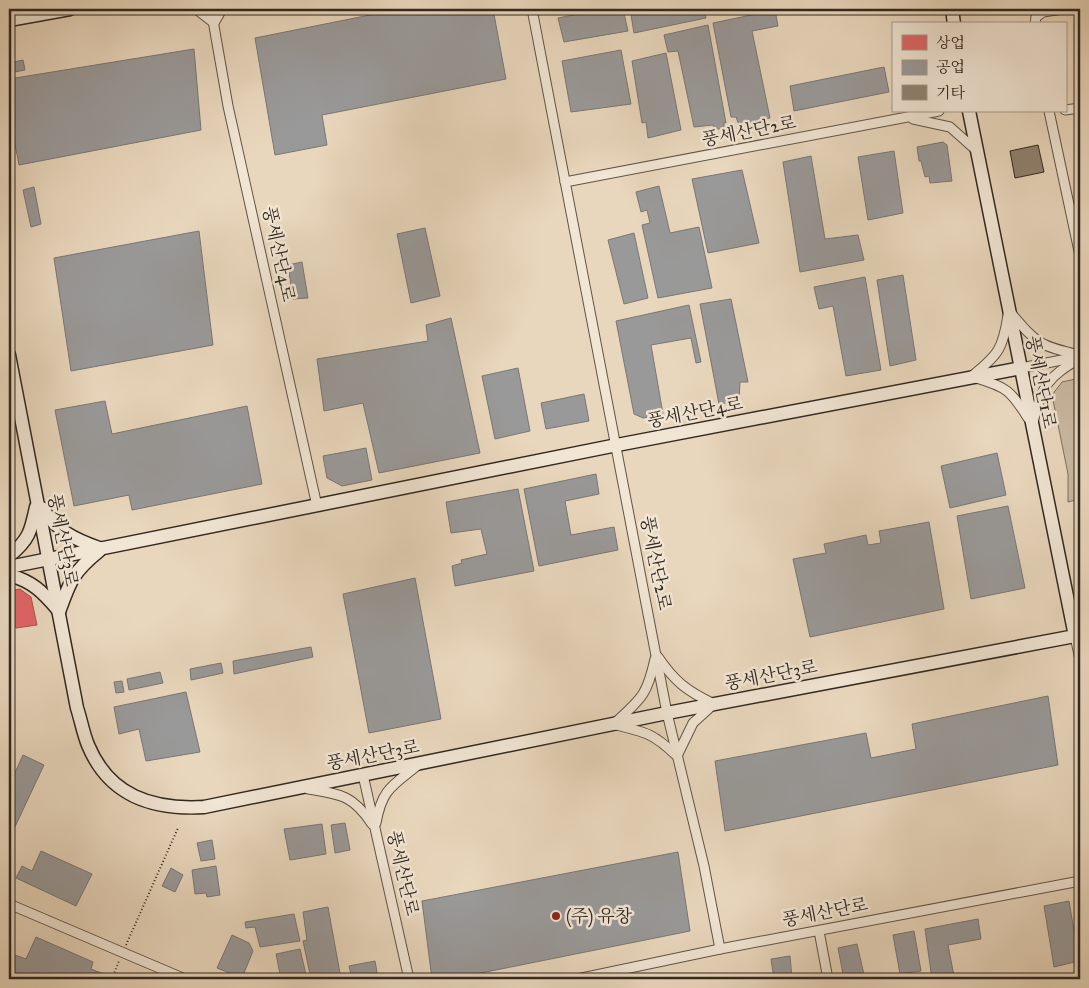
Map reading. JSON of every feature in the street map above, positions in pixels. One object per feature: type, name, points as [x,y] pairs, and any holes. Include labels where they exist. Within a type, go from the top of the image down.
[{"type":"street","points":[[9,20],[70,9]]},
{"type":"street","points":[[196,9],[214,23],[222,9]]},
{"type":"street","name":"풍세산단4로","points":[[211,9],[230,115],[317,506]]},
{"type":"street","name":"풍세산단2로","points":[[532,9],[617,445],[666,713],[704,866],[720,949]]},
{"type":"street","points":[[952,9],[954,22]]},
{"type":"street","points":[[1035,22],[1036,17],[1042,12],[1063,9]]},
{"type":"street","points":[[1066,110],[1080,108]]},
{"type":"street","points":[[905,118],[916,112]]},
{"type":"street","name":"풍세산단2로","points":[[565,182],[934,112]]},
{"type":"street","name":"풍세산단1로","points":[[969,112],[1020,368],[1078,635],[1080,660]]},
{"type":"street","points":[[1049,112],[1080,256]]},
{"type":"street","points":[[905,118],[950,126],[977,151]]},
{"type":"street","points":[[1009,310],[1031,336],[1048,348],[1080,356]]},
{"type":"street","points":[[1009,310],[1004,339],[998,351],[971,377],[1006,388],[1017,400],[1032,424]]},
{"type":"street","name":"풍세산단3로","points":[[9,355],[77,708],[88,744],[100,767],[117,785],[138,800],[157,806],[180,808],[204,807],[666,713],[1078,635]]},
{"type":"street","points":[[1032,424],[1046,383],[1054,374],[1080,356]]},
{"type":"street","name":"풍세산단4로","points":[[9,567],[617,445],[1080,356]]},
{"type":"street","points":[[9,575],[27,580],[43,592],[59,612],[79,567],[102,548],[63,532],[50,520],[38,502]]},
{"type":"street","points":[[9,556],[19,548],[30,534],[38,502]]},
{"type":"street","points":[[614,724],[646,731],[660,740],[677,756],[693,723],[714,704],[685,689],[672,677],[656,654]]},
{"type":"street","points":[[614,724],[640,700],[649,686],[656,654]]},
{"type":"street","points":[[375,828],[380,804],[385,793],[420,763]]},
{"type":"street","name":"풍세산단로","points":[[363,774],[409,979]]},
{"type":"street","points":[[301,787],[337,793],[353,800],[375,828]]},
{"type":"street","name":"풍세산단로","points":[[577,979],[720,949],[1080,881]]},
{"type":"street","points":[[9,904],[185,979]]},
{"type":"street","points":[[819,931],[828,979]]},
{"type":"path","points":[[112,979],[178,828]]},
{"type":"shaded area","points":[[1080,378],[1080,499],[1068,502],[1068,474],[1052,395],[1062,382]]},
{"type":"building: 상업","points":[[20,589],[31,597],[37,625],[16,628],[11,613],[9,614],[9,591]]},
{"type":"building: 공업","points":[[400,9],[477,9],[478,11],[493,9],[506,79],[322,115],[327,145],[275,155],[255,38]]},
{"type":"building: 공업","points":[[588,9],[623,9],[628,31],[564,42],[558,18],[588,12]]},
{"type":"building: 공업","points":[[630,9],[704,9],[706,18],[634,33]]},
{"type":"building: 공업","points":[[721,9],[739,9],[722,12]]},
{"type":"building: 공업","points":[[775,10],[778,26],[752,31],[770,118],[739,125],[736,117],[731,117],[713,23]]},
{"type":"building: 공업","points":[[708,25],[726,123],[724,122],[724,129],[714,129],[713,125],[694,127],[678,51],[668,52],[664,35]]},
{"type":"building: 공업","points":[[194,49],[201,130],[19,165],[9,113],[9,79]]},
{"type":"building: 공업","points":[[621,50],[631,104],[571,112],[562,61]]},
{"type":"building: 공업","points":[[666,53],[681,130],[648,138],[646,122],[642,123],[632,61]]},
{"type":"building: 공업","points":[[23,60],[25,70],[9,73],[9,63]]},
{"type":"building: 공업","points":[[884,67],[889,92],[794,111],[790,86]]},
{"type":"building: 공업","points":[[943,142],[947,145],[952,181],[930,183],[929,176],[925,177],[921,161],[919,161],[917,147]]},
{"type":"building: 공업","points":[[894,151],[903,213],[868,220],[858,157]]},
{"type":"building: 공업","points":[[811,156],[825,239],[858,235],[864,260],[800,272],[783,162]]},
{"type":"building: 공업","points":[[742,170],[759,243],[708,253],[692,179]]},
{"type":"building: 공업","points":[[659,186],[670,233],[699,227],[712,288],[658,298],[642,225],[650,223],[647,210],[641,212],[636,192]]},
{"type":"building: 공업","points":[[34,187],[41,224],[31,227],[23,190]]},
{"type":"building: 공업","points":[[425,228],[440,296],[411,303],[397,234]]},
{"type":"building: 공업","points":[[199,231],[213,345],[71,371],[54,258]]},
{"type":"building: 공업","points":[[634,233],[648,298],[624,304],[608,240]]},
{"type":"building: 공업","points":[[302,262],[308,298],[293,299],[288,265]]},
{"type":"building: 공업","points":[[903,275],[916,360],[890,366],[877,280]]},
{"type":"building: 공업","points":[[865,277],[881,370],[846,376],[833,306],[819,309],[814,287]]},
{"type":"building: 공업","points":[[731,299],[748,382],[740,382],[739,401],[719,404],[700,304]]},
{"type":"building: 공업","points":[[689,305],[701,362],[696,363],[691,338],[651,345],[663,414],[643,418],[634,414],[616,321]]},
{"type":"building: 공업","points":[[451,318],[480,453],[379,473],[363,403],[324,411],[317,359],[428,341],[426,325]]},
{"type":"building: 공업","points":[[518,368],[530,431],[495,439],[482,376]]},
{"type":"building: 공업","points":[[584,394],[589,421],[546,429],[541,403]]},
{"type":"building: 공업","points":[[105,401],[112,434],[247,406],[262,484],[132,510],[129,495],[74,506],[55,410]]},
{"type":"building: 공업","points":[[366,448],[372,480],[342,486],[327,478],[323,456]]},
{"type":"building: 공업","points":[[997,453],[1006,495],[950,508],[941,466]]},
{"type":"building: 공업","points":[[596,474],[599,494],[565,501],[571,535],[614,527],[618,550],[539,566],[524,489]]},
{"type":"building: 공업","points":[[518,489],[534,571],[455,586],[452,566],[462,563],[461,560],[487,554],[481,529],[451,533],[446,502]]},
{"type":"building: 공업","points":[[1008,506],[1025,588],[971,599],[957,516]]},
{"type":"building: 공업","points":[[929,522],[944,609],[810,637],[793,559],[826,553],[824,544],[866,535],[868,545],[881,543],[879,531]]},
{"type":"building: 공업","points":[[415,578],[441,719],[369,733],[343,594]]},
{"type":"building: 공업","points":[[311,647],[313,657],[234,674],[233,661]]},
{"type":"building: 공업","points":[[221,663],[223,673],[191,680],[190,669]]},
{"type":"building: 공업","points":[[160,672],[163,683],[129,690],[127,679]]},
{"type":"building: 공업","points":[[122,681],[124,692],[116,693],[114,682]]},
{"type":"building: 공업","points":[[186,692],[200,752],[146,761],[139,729],[119,734],[114,707]]},
{"type":"building: 공업","points":[[1048,696],[1058,765],[725,831],[715,761],[866,733],[871,758],[916,749],[912,724]]},
{"type":"building: 공업","points":[[23,755],[44,765],[13,831],[9,829],[9,786]]},
{"type":"building: 공업","points":[[345,823],[350,850],[335,853],[331,825]]},
{"type":"building: 공업","points":[[322,824],[326,854],[290,860],[284,829]]},
{"type":"building: 공업","points":[[212,840],[215,859],[201,861],[197,843]]},
{"type":"building: 공업","points":[[41,851],[92,874],[76,906],[16,878],[22,866],[32,871]]},
{"type":"building: 공업","name":"(주) 유창","points":[[678,852],[690,931],[451,979],[432,979],[422,901]]},
{"type":"building: 공업","points":[[216,866],[220,895],[207,897],[206,893],[195,894],[192,870]]},
{"type":"building: 공업","points":[[171,868],[183,875],[175,892],[162,886]]},
{"type":"building: 공업","points":[[1069,901],[1079,961],[1054,967],[1044,906]]},
{"type":"building: 공업","points":[[328,907],[341,979],[311,979],[303,941],[307,940],[303,912]]},
{"type":"building: 공업","points":[[294,914],[300,941],[260,947],[255,927],[246,928],[245,922]]},
{"type":"building: 공업","points":[[978,919],[981,939],[948,945],[954,976],[967,974],[967,979],[932,979],[925,929]]},
{"type":"building: 공업","points":[[914,931],[921,971],[900,974],[893,935]]},
{"type":"building: 공업","points":[[232,935],[249,943],[253,951],[242,978],[217,968]]},
{"type":"building: 공업","points":[[36,937],[93,962],[91,969],[104,974],[102,979],[9,979],[9,971],[15,955],[26,959]]},
{"type":"building: 공업","points":[[857,944],[865,979],[844,979],[838,948]]},
{"type":"building: 공업","points":[[300,949],[307,979],[281,979],[276,954]]},
{"type":"building: 공업","points":[[790,956],[792,979],[774,979],[771,959]]},
{"type":"building: 공업","points":[[375,961],[378,978],[352,979],[349,966]]},
{"type":"building: 공업","points":[[126,974],[140,979],[124,979]]},
{"type":"building: 공업","points":[[920,974],[921,979],[894,979]]},
{"type":"building: 기타","points":[[1038,145],[1044,172],[1015,178],[1010,151]]},
{"type":"place","name":"(주) 유창","points":[[556,916]]}]
